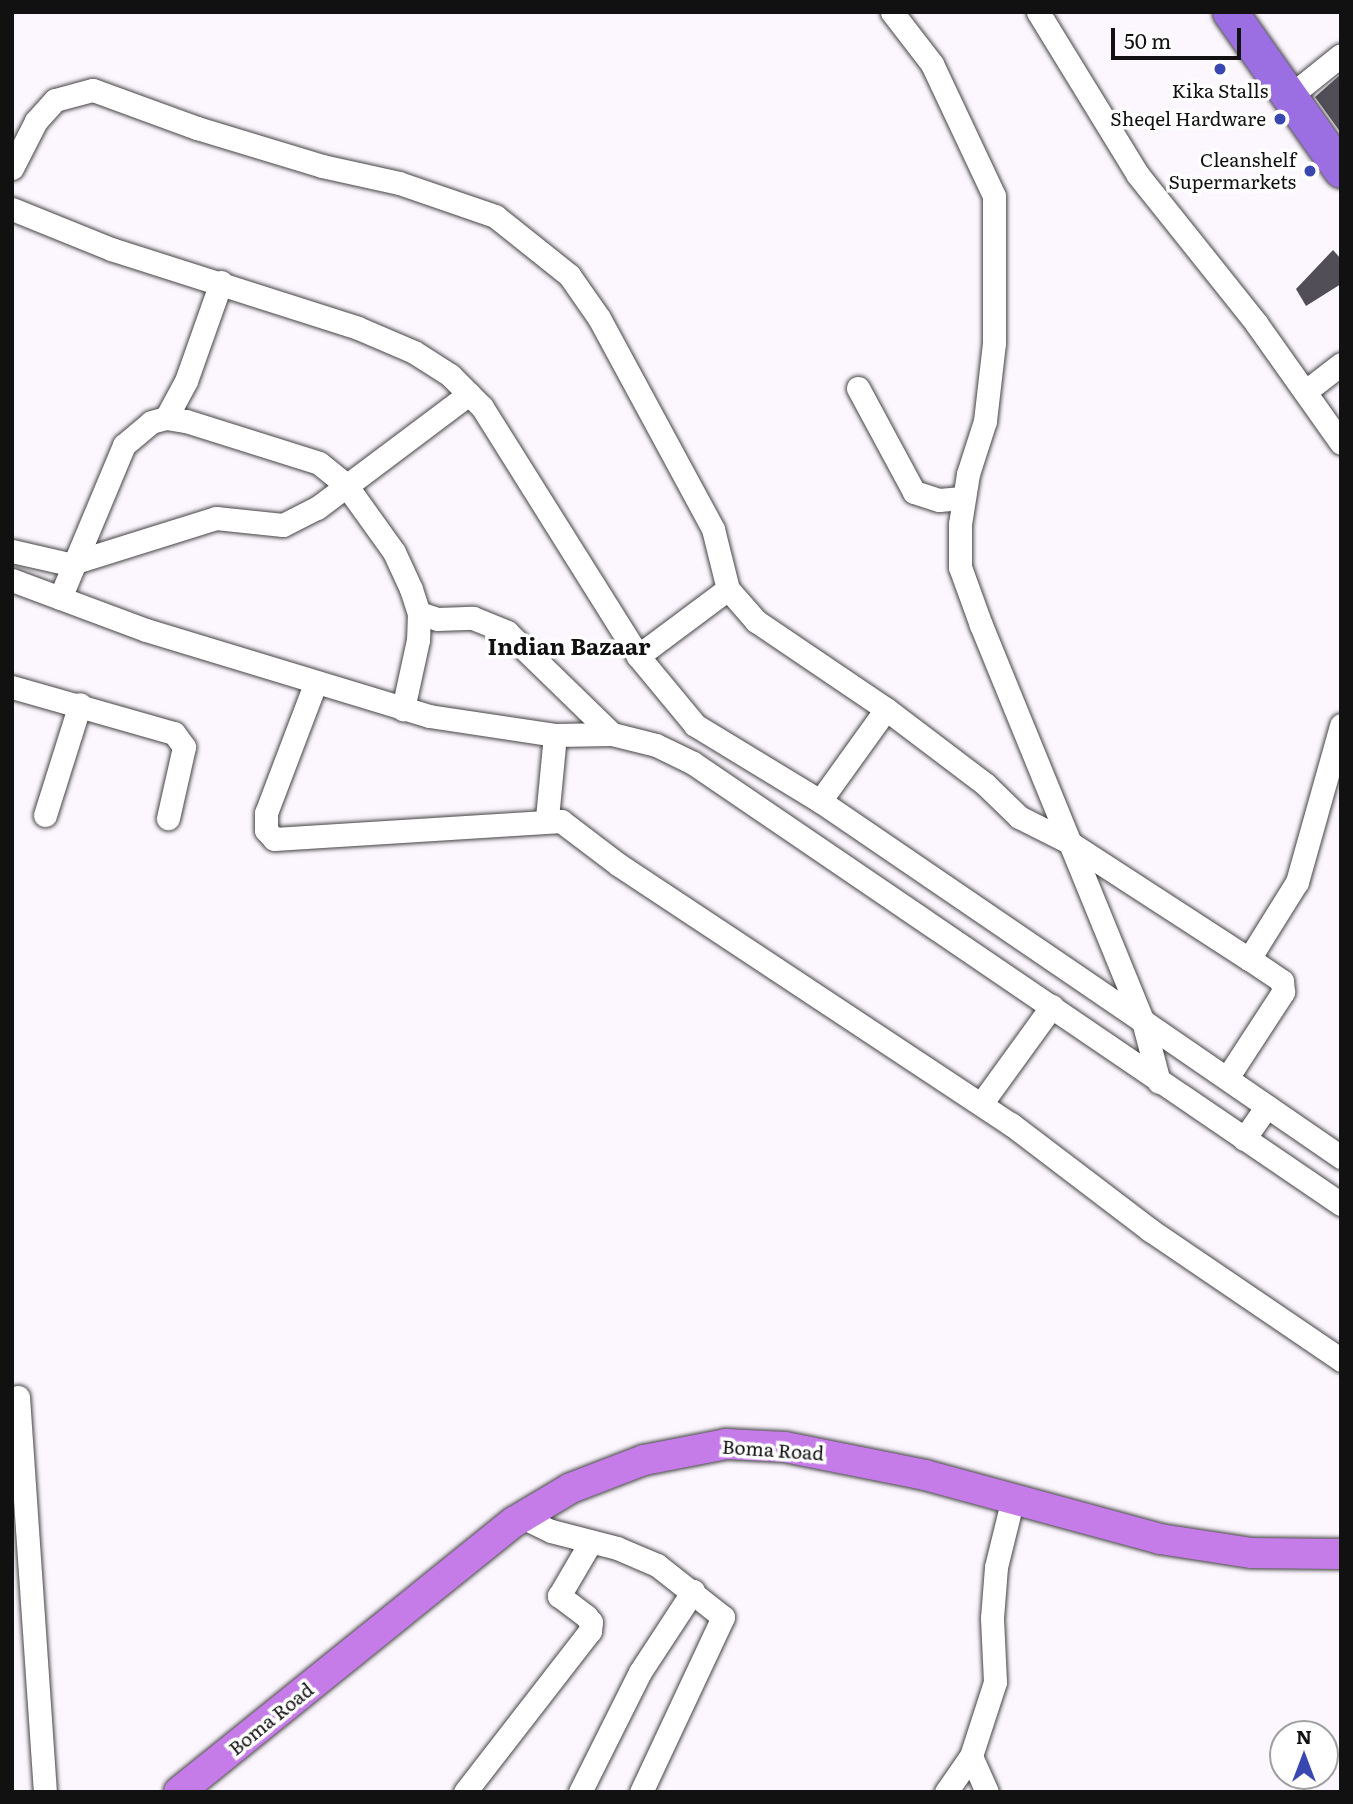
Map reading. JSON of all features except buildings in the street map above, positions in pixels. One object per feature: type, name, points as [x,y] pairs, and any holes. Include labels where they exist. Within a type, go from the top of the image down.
[{"type":"highway","points":[[1230,12],[1341,170]]},
{"type":"main road","name":"Boma Road","points":[[179,1792],[522,1517],[571,1488],[644,1460],[726,1444],[840,1455],[1160,1539],[1252,1553],[1341,1555]]},
{"type":"street","points":[[892,12],[932,64],[994,196],[993,343],[985,421],[962,498],[960,567],[1068,841],[1143,1021],[1158,1082]]},
{"type":"street","points":[[1038,12],[1138,175],[1306,391],[1341,443]]},
{"type":"street","points":[[1290,96],[1341,55]]},
{"type":"street","points":[[12,168],[36,121],[55,100],[74,92],[93,90],[197,128],[322,166],[399,183],[495,216],[569,275],[599,318],[713,529],[728,589],[756,621],[886,709],[985,784],[1019,817],[1068,841],[1249,959],[1284,986],[1227,1078]]},
{"type":"street","points":[[12,209],[111,249],[358,328],[414,352],[450,375],[482,407],[638,656],[695,725],[820,801],[1341,1157]]},
{"type":"street","points":[[166,418],[186,381],[221,282]]},
{"type":"street","points":[[1306,391],[1341,364]]},
{"type":"street","points":[[858,387],[914,492],[940,500],[962,498]]},
{"type":"street","points":[[12,551],[56,565],[77,562],[216,518],[283,525],[317,508],[469,394]]},
{"type":"street","points":[[60,598],[124,445],[151,422],[166,418],[319,463],[346,485],[394,552],[419,613],[414,668],[403,709]]},
{"type":"street","points":[[12,580],[315,684],[403,709],[555,735],[612,734],[656,745],[677,756],[1052,1006],[1158,1082],[1341,1205]]},
{"type":"street","points":[[638,656],[728,589]]},
{"type":"street","points":[[419,613],[446,620],[473,618],[507,632],[612,734]]},
{"type":"street","points":[[315,684],[266,813],[266,830],[274,839],[547,818],[581,832],[619,865],[981,1104],[1150,1230],[1341,1360]]},
{"type":"street","points":[[12,687],[158,727],[181,739],[182,762],[168,818]]},
{"type":"street","points":[[46,815],[80,704]]},
{"type":"street","points":[[820,801],[886,709]]},
{"type":"street","points":[[677,756],[695,725]]},
{"type":"street","points":[[1249,959],[1297,882],[1341,725]]},
{"type":"street","points":[[547,818],[555,735]]},
{"type":"street","points":[[981,1104],[1052,1006]]},
{"type":"street","points":[[1244,1139],[1267,1106]]},
{"type":"street","points":[[18,1398],[45,1792]]},
{"type":"street","points":[[946,1792],[971,1756],[995,1682],[992,1618],[996,1567],[1012,1502]]},
{"type":"street","points":[[522,1517],[657,1565],[715,1607],[723,1620],[694,1672],[640,1792]]},
{"type":"street","points":[[465,1792],[590,1631],[591,1622],[586,1616],[559,1596],[590,1543]]},
{"type":"street","points":[[580,1792],[640,1672],[693,1591]]},
{"type":"street","points":[[971,1756],[987,1792]]},
{"type":"place","name":"Kika Stalls","points":[[1220,69]]},
{"type":"place","name":"Sheqel Hardware","points":[[1280,119]]},
{"type":"place","name":"Cleanshelf Supermarkets","points":[[1310,171]]},
{"type":"district","name":"Indian Bazaar","points":[[569,645]]}]
